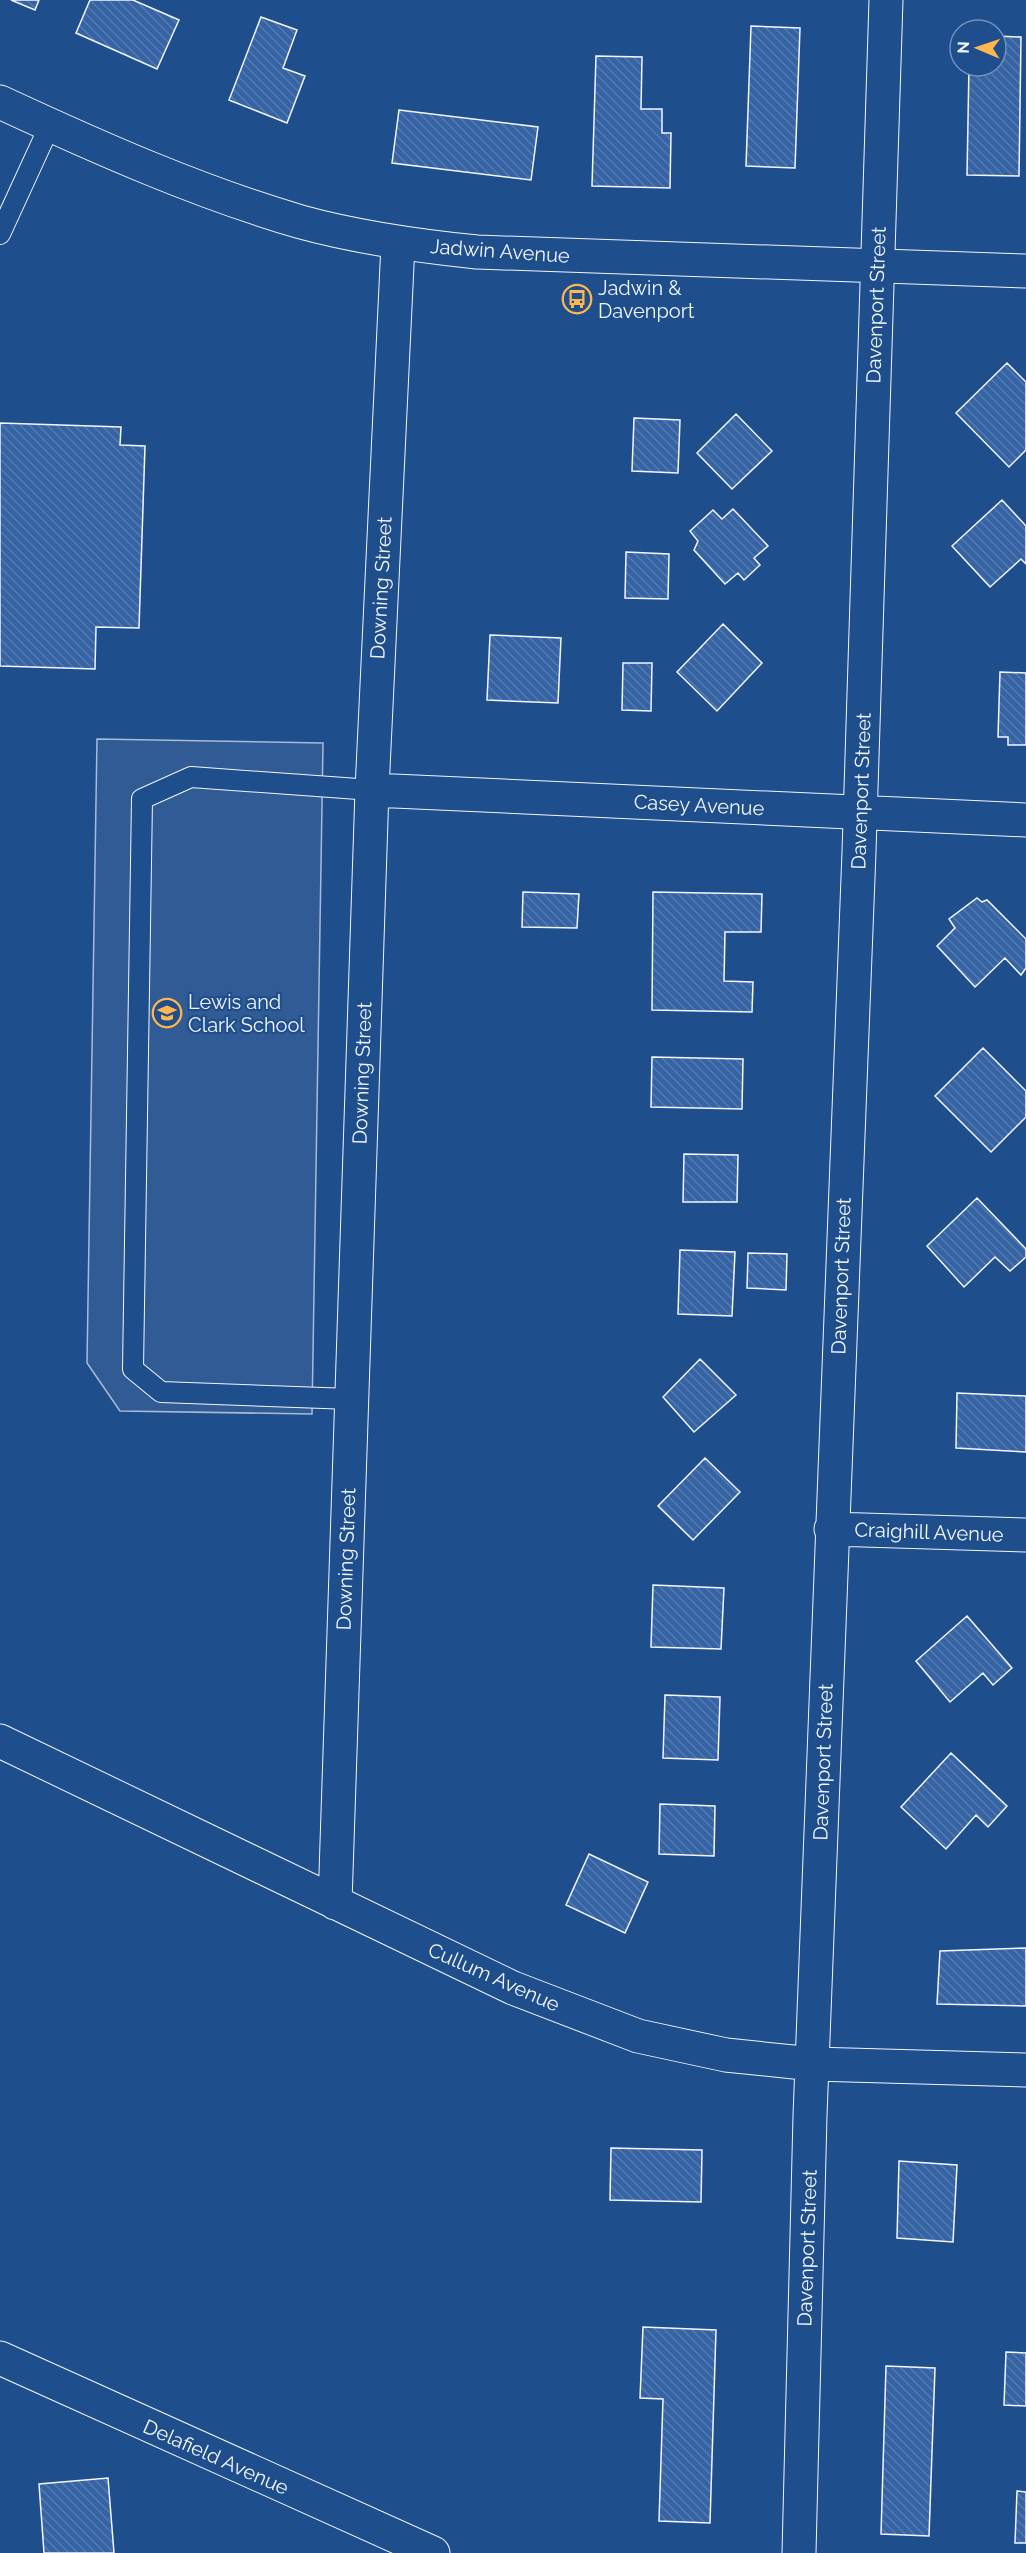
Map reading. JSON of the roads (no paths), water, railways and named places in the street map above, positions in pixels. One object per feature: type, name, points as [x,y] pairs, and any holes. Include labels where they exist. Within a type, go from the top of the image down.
[{"type":"street","name":"Davenport Street","points":[[799,2553],[831,1529],[860,813],[886,0]]},
{"type":"street","name":"Jadwin Avenue","points":[[0,102],[203,188],[302,222],[398,244],[477,252],[1026,271]]},
{"type":"street","name":"Downing Street","points":[[335,1903],[372,790],[398,244]]},
{"type":"street","name":"Casey Avenue","points":[[372,790],[1026,820]]},
{"type":"street","name":"Craighill Avenue","points":[[831,1529],[1026,1535]]},
{"type":"street","name":"Cullum Avenue","points":[[0,1742],[513,1988],[638,2037],[726,2055],[813,2064],[1026,2070]]},
{"type":"street","name":"Delafield Avenue","points":[[0,2358],[433,2553]]},
{"type":"lane","points":[[0,234],[51,125]]},
{"type":"lane","points":[[351,1399],[161,1392],[133,1369],[142,799],[191,777],[372,790]]},
{"type":"place","name":"Jadwin & Davenport","points":[[577,299]]},
{"type":"place","name":"Lewis and Clark School","points":[[167,1013]]}]
